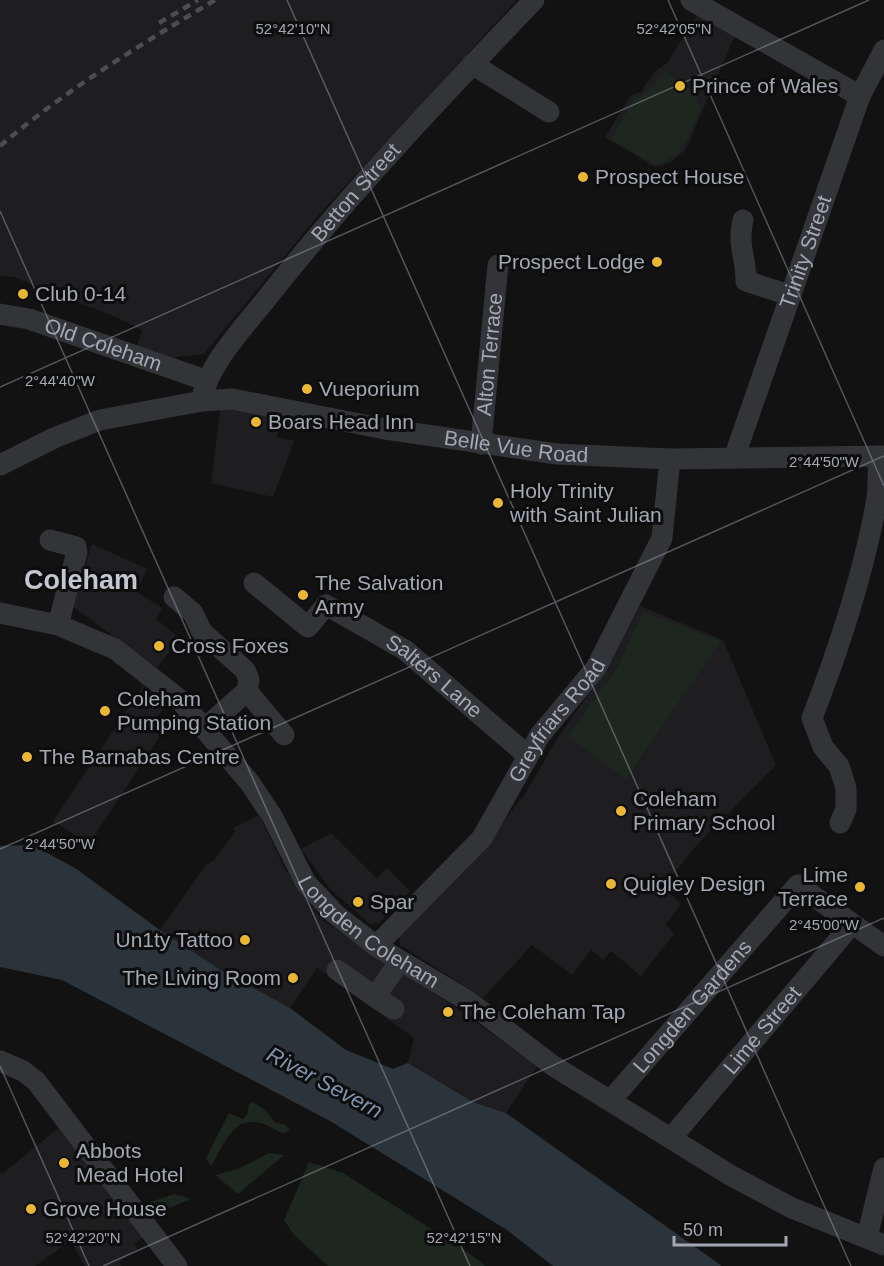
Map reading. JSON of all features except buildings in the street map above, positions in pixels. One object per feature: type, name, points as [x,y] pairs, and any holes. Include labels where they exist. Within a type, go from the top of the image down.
[{"type":"street","name":"Betton Street","points":[[200,385],[325,226],[401,139],[534,0]]},
{"type":"street","points":[[691,0],[860,96]]},
{"type":"street","name":"Trinity Street","points":[[734,458],[860,96],[884,50]]},
{"type":"street","points":[[472,64],[549,112]]},
{"type":"street","points":[[744,220],[739,239],[745,260],[746,281],[789,295]]},
{"type":"street","name":"Alton Terrace","points":[[481,444],[498,265]]},
{"type":"street","name":"Old Coleham","points":[[0,314],[29,319],[200,385]]},
{"type":"street","name":"Belle Vue Road","points":[[0,465],[82,426],[154,409],[200,385],[232,399],[385,429],[557,454],[670,459],[881,456]]},
{"type":"street","points":[[840,823],[846,808],[846,788],[839,766],[823,747],[812,718],[832,666],[876,504],[881,456]]},
{"type":"street","name":"Greyfriars Road","points":[[376,946],[482,838],[540,735],[596,668],[662,538],[670,459]]},
{"type":"street","points":[[50,540],[76,547],[77,552],[58,625]]},
{"type":"street","name":"Salters Lane","points":[[254,583],[308,627],[326,605],[405,650],[527,755]]},
{"type":"street","points":[[174,597],[193,613],[202,632],[245,670],[249,680],[246,691],[205,728]]},
{"type":"street","name":"Longden Coleham","points":[[0,613],[58,625],[115,649],[179,699],[250,783],[272,816],[306,883],[335,914],[376,946],[468,1001],[552,1065],[775,1200],[876,1241]]},
{"type":"street","points":[[246,691],[284,735]]},
{"type":"street","name":"Longden Gardens","points":[[611,1100],[798,885],[852,924]]},
{"type":"street","points":[[852,924],[884,946]]},
{"type":"street","name":"Lime Street","points":[[672,1137],[852,924]]},
{"type":"street","points":[[375,997],[400,961]]},
{"type":"street","points":[[337,970],[394,1010]]},
{"type":"street","points":[[0,1061],[23,1071],[36,1082],[177,1266]]},
{"type":"street","points":[[876,1241],[884,1168]]},
{"type":"shaded area","points":[[0,0],[517,0],[315,219],[204,354],[171,358],[135,352],[142,330],[116,317],[14,277],[0,276]]},
{"type":"shaded area","name":"Prince of Wales","points":[[698,13],[736,33],[686,149],[670,163],[655,167],[605,137],[631,95],[641,92],[654,72],[667,63]]},
{"type":"shaded area","points":[[666,71],[693,92],[701,109],[679,151],[665,162],[655,165],[611,139],[634,99],[647,91]]},
{"type":"shaded area","points":[[235,408],[282,418],[277,437],[294,441],[273,497],[211,483],[220,410]]},
{"type":"shaded area","points":[[92,544],[147,569],[137,592],[162,608],[156,619],[180,638],[157,668],[72,606]]},
{"type":"shaded area","name":"Coleham Primary School","points":[[640,606],[723,640],[776,765],[696,846],[663,887],[681,904],[666,924],[674,934],[641,976],[611,951],[603,960],[591,950],[572,975],[532,945],[483,998],[400,945],[399,934],[498,828],[525,794],[558,737],[606,670]]},
{"type":"shaded area","points":[[643,612],[720,641],[626,780],[568,736],[617,668]]},
{"type":"shaded area","points":[[143,686],[167,704],[150,726],[160,736],[89,844],[53,821]]},
{"type":"shaded area","points":[[259,815],[285,869],[322,920],[455,1007],[537,1066],[506,1113],[473,1102],[408,1063],[414,1038],[317,968],[290,1008],[221,971],[160,930],[205,866],[214,860],[236,831],[233,828]]},
{"type":"shaded area","points":[[331,833],[376,878],[387,868],[410,891],[379,923],[370,924],[331,890],[301,849]]},
{"type":"shaded area","points":[[253,1102],[266,1111],[275,1122],[286,1125],[290,1130],[283,1134],[256,1122],[238,1126],[224,1142],[211,1166],[206,1158],[229,1113],[243,1119],[248,1113],[249,1104]]},
{"type":"shaded area","points":[[61,1126],[144,1237],[134,1244],[137,1249],[119,1262],[121,1266],[85,1266],[70,1241],[35,1266],[0,1266],[0,1172],[2,1174]]},
{"type":"shaded area","points":[[269,1153],[284,1155],[238,1194],[215,1175],[238,1169]]},
{"type":"shaded area","points":[[309,1162],[343,1173],[469,1253],[485,1266],[328,1266],[294,1235],[284,1220]]},
{"type":"shaded area","points":[[175,1194],[191,1199],[153,1215],[144,1204]]},
{"type":"water","name":"River Severn","points":[[32,845],[75,868],[160,930],[222,971],[290,1008],[346,1050],[393,1069],[408,1063],[473,1102],[506,1113],[722,1266],[553,1266],[507,1230],[330,1121],[62,980],[0,967],[0,846]]},
{"type":"railway","points":[[159,23],[198,0]]},
{"type":"railway","points":[[0,146],[51,105],[132,51],[215,0]]},
{"type":"place","name":"Prince of Wales","points":[[680,86]]},
{"type":"place","name":"Prospect House","points":[[583,177]]},
{"type":"place","name":"Prospect Lodge","points":[[657,262]]},
{"type":"place","name":"Club 0-14","points":[[23,294]]},
{"type":"place","name":"Vueporium","points":[[307,389]]},
{"type":"place","name":"Boars Head Inn","points":[[256,422]]},
{"type":"place","name":"Holy Trinity with Saint Julian","points":[[498,503]]},
{"type":"place","name":"The Salvation Army","points":[[303,595]]},
{"type":"place","name":"Cross Foxes","points":[[159,646]]},
{"type":"place","name":"Coleham Pumping Station","points":[[105,711]]},
{"type":"place","name":"The Barnabas Centre","points":[[27,757]]},
{"type":"place","name":"Coleham Primary School","points":[[621,811]]},
{"type":"place","name":"Quigley Design","points":[[611,884]]},
{"type":"place","name":"Lime Terrace","points":[[860,887]]},
{"type":"place","name":"Spar","points":[[358,902]]},
{"type":"place","name":"Un1ty Tattoo","points":[[245,940]]},
{"type":"place","name":"The Living Room","points":[[293,978]]},
{"type":"place","name":"The Coleham Tap","points":[[448,1012]]},
{"type":"place","name":"Abbots Mead Hotel","points":[[64,1163]]},
{"type":"place","name":"Grove House","points":[[31,1209]]},
{"type":"district","name":"Coleham","points":[[81,580]]}]
